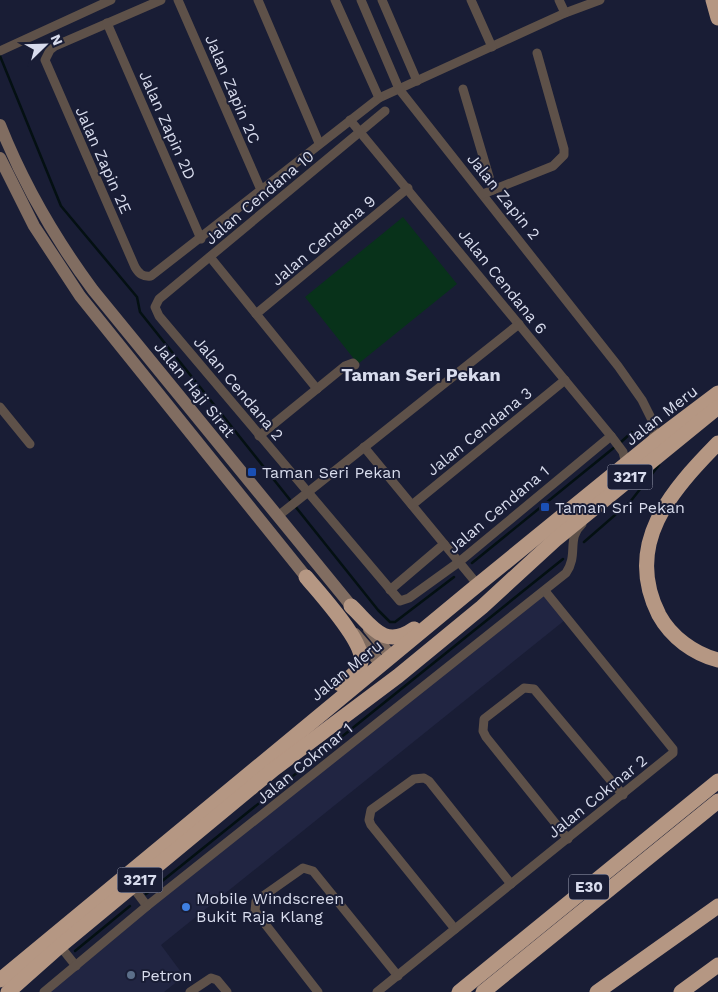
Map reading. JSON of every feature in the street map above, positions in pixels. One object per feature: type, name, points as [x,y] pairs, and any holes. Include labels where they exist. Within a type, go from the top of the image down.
[{"type":"highway","points":[[713,0],[718,18]]},
{"type":"highway","points":[[691,414],[718,387]]},
{"type":"highway","name":"Jalan Meru","points":[[8,992],[60,946],[274,769],[406,670],[514,579],[630,469],[653,442],[718,393]]},
{"type":"highway","name":"Jalan Meru","points":[[0,980],[255,767],[387,662],[473,588],[630,469],[718,407]]},
{"type":"highway","points":[[718,443],[686,476],[667,502],[652,534],[646,572],[655,606],[670,631],[700,654],[718,660]]},
{"type":"highway","points":[[274,769],[343,706],[380,678],[387,662],[403,661],[494,585],[549,544]]},
{"type":"highway","points":[[255,767],[312,709],[357,671],[362,660],[358,645],[306,577]]},
{"type":"highway","points":[[350,606],[379,634],[393,638],[402,637],[440,608],[473,588]]},
{"type":"highway","name":"E30","points":[[459,992],[718,781]]},
{"type":"highway","name":"E30","points":[[483,992],[718,801]]},
{"type":"highway","points":[[597,992],[718,906]]},
{"type":"highway","points":[[681,992],[718,965]]},
{"type":"main road","name":"Jalan Haji Sirat","points":[[0,125],[41,210],[65,252],[93,290],[283,512],[350,606],[387,662]]},
{"type":"main road","name":"Jalan Haji Sirat","points":[[0,158],[28,216],[53,258],[80,296],[306,577],[387,662]]},
{"type":"street","points":[[4,49],[111,0]]},
{"type":"street","points":[[107,23],[161,0]]},
{"type":"street","name":"Jalan Zapin 2C","points":[[178,0],[261,190]]},
{"type":"street","points":[[258,0],[319,143]]},
{"type":"street","points":[[335,0],[379,98]]},
{"type":"street","name":"Jalan Zapin 2","points":[[361,0],[400,89],[590,328],[642,400],[654,424],[653,442]]},
{"type":"street","points":[[382,0],[417,81]]},
{"type":"street","points":[[471,0],[492,47]]},
{"type":"street","points":[[559,0],[565,13]]},
{"type":"street","points":[[201,238],[319,143],[379,98],[565,13],[600,0]]},
{"type":"street","name":"Jalan Zapin 2E","points":[[107,23],[54,46],[46,54],[46,65],[131,259],[141,275],[151,276],[201,238]]},
{"type":"street","name":"Jalan Zapin 2D","points":[[107,23],[201,238]]},
{"type":"street","points":[[482,194],[553,166],[564,155],[564,148],[537,52]]},
{"type":"street","points":[[463,89],[493,190]]},
{"type":"street","name":"Jalan Cendana 10","points":[[155,307],[159,299],[385,111]]},
{"type":"street","name":"Jalan Cendana 6","points":[[350,120],[362,132],[615,441],[626,457],[630,469]]},
{"type":"street","name":"Jalan Cendana 9","points":[[256,314],[408,188]]},
{"type":"street","points":[[210,257],[317,389]]},
{"type":"street","name":"Jalan Cendana 2","points":[[155,307],[159,316],[259,436],[303,496],[400,601]]},
{"type":"street","points":[[283,512],[519,324]]},
{"type":"street","points":[[259,436],[345,366],[355,365]]},
{"type":"street","name":"Jalan Cendana 3","points":[[412,505],[565,380]]},
{"type":"street","points":[[0,407],[30,444]]},
{"type":"street","name":"Jalan Cendana 1","points":[[400,601],[409,598],[459,562],[615,441]]},
{"type":"street","points":[[364,447],[459,562],[473,588]]},
{"type":"street","name":"Jalan Cokmar 1","points":[[44,992],[146,906],[566,573],[573,563],[574,535],[577,529],[630,469]]},
{"type":"street","points":[[549,544],[566,541],[574,552]]},
{"type":"street","points":[[390,590],[444,544]]},
{"type":"street","name":"Jalan Cokmar 2","points":[[377,992],[671,756],[673,748],[545,591]]},
{"type":"street","points":[[568,839],[486,737],[483,731],[484,719],[524,688],[534,689],[622,795]]},
{"type":"street","points":[[455,929],[371,825],[369,820],[371,810],[414,779],[424,778],[429,781],[511,884]]},
{"type":"street","points":[[318,992],[257,916],[256,901],[298,869],[308,868],[313,871],[398,976]]},
{"type":"street","points":[[132,886],[146,906]]},
{"type":"street","points":[[60,946],[76,966]]},
{"type":"street","points":[[190,992],[205,980],[211,978],[217,980],[227,992]]},
{"type":"shaded area","points":[[544,595],[565,620],[161,945],[184,976],[164,992],[49,992],[157,902]]},
{"type":"green space","points":[[403,217],[457,284],[358,364],[305,297]]},
{"type":"waterway","points":[[0,56],[61,206],[137,297],[140,312],[378,610],[390,622],[395,622],[454,577]]},
{"type":"waterway","points":[[620,443],[632,432]]},
{"type":"waterway","points":[[472,563],[616,446]]},
{"type":"waterway","points":[[584,542],[630,502],[659,465]]},
{"type":"waterway","points":[[146,894],[563,559]]},
{"type":"waterway","points":[[75,951],[130,906]]},
{"type":"place","name":"Taman Seri Pekan","points":[[252,472]]},
{"type":"place","name":"Taman Sri Pekan","points":[[545,507]]},
{"type":"place","name":"Mobile Windscreen Bukit Raja Klang","points":[[186,907]]},
{"type":"place","name":"Petron","points":[[131,975]]},
{"type":"district","name":"Taman Seri Pekan","points":[[421,375]]}]
